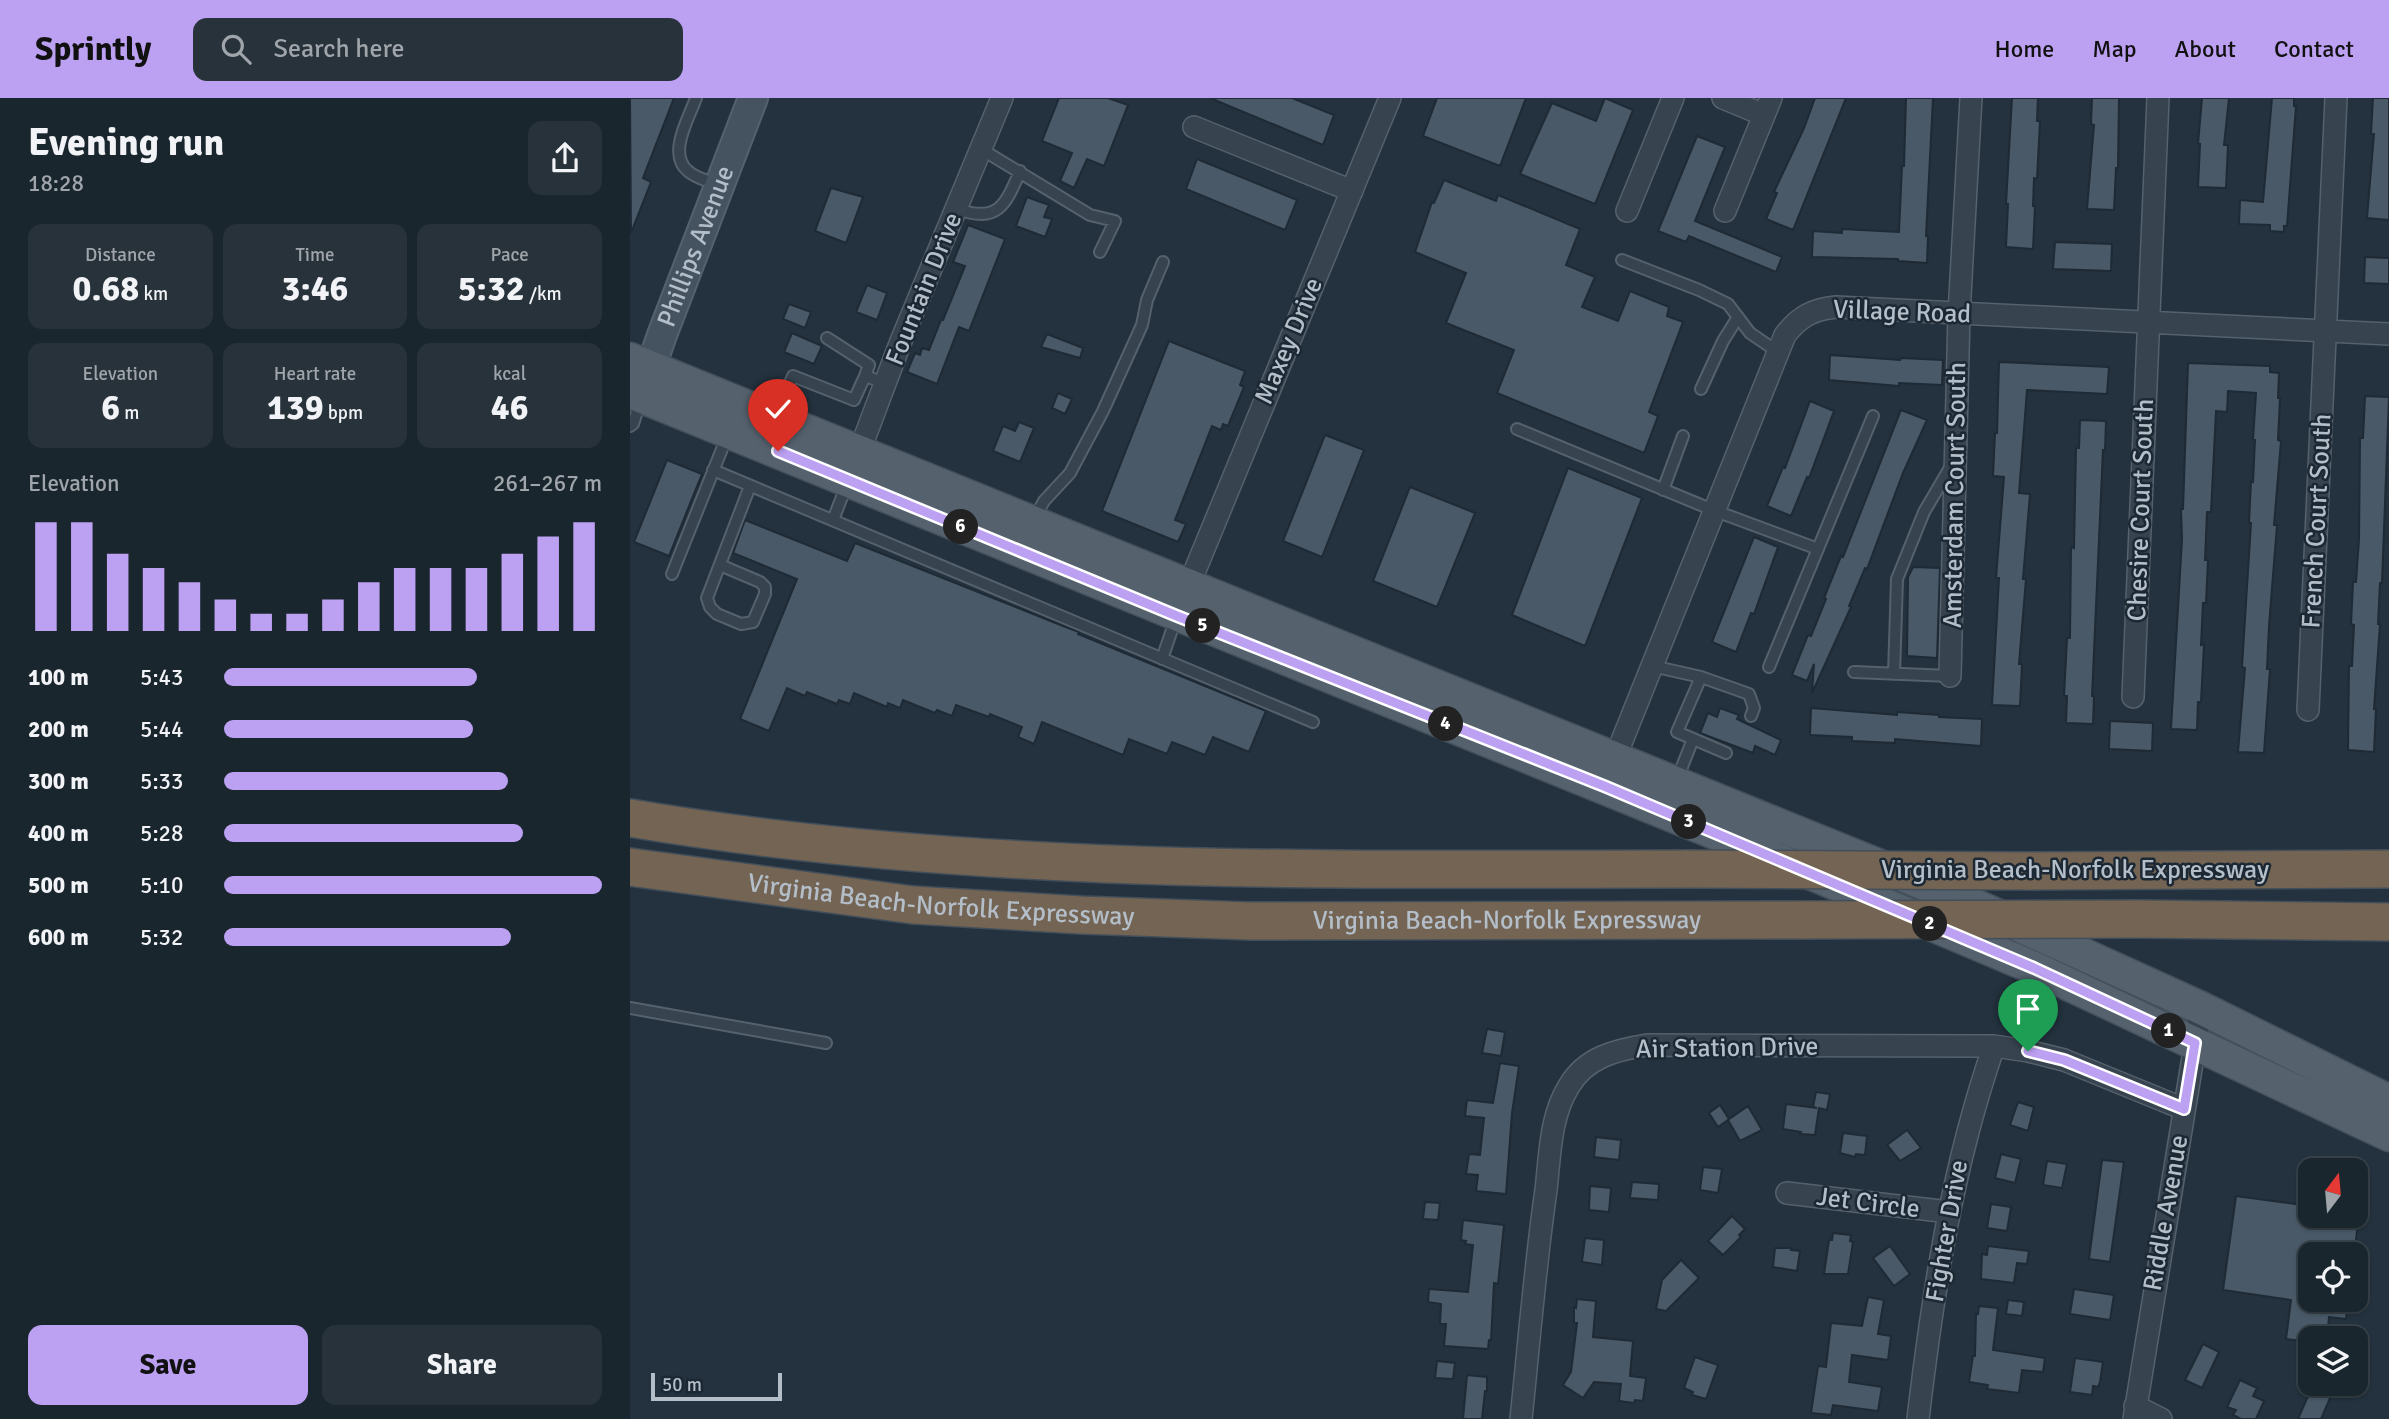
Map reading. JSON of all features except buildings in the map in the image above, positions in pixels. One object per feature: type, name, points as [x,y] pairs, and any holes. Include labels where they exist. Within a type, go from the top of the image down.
[{"type":"highway","name":"Virginia Beach-Norfolk Expressway","points":[[630,818],[793,842],[917,853],[1227,869],[2389,869]]},
{"type":"highway","name":"Virginia Beach-Norfolk Expressway","points":[[630,867],[913,905],[1250,921],[2141,919],[2389,922]]},
{"type":"main road","points":[[638,379],[775,416],[1188,585],[1609,773],[2389,1135]]},
{"type":"main road","points":[[638,379],[729,431],[1177,616],[1609,773],[1675,783],[1959,898],[2201,1008],[2389,1101]]},
{"type":"street","name":"Phillips Avenue","points":[[638,379],[753,98]]},
{"type":"street","name":"Fountain Drive","points":[[848,481],[859,451],[875,379],[957,209],[1002,98]]},
{"type":"street","name":"Maxey Drive","points":[[1177,616],[1390,98]]},
{"type":"street","points":[[1627,211],[1673,98]]},
{"type":"street","points":[[1723,98],[1768,106],[1725,211]]},
{"type":"street","name":"Amsterdam Court South","points":[[1950,676],[1959,314],[1971,98]]},
{"type":"street","name":"Chesire Court South","points":[[2133,697],[2158,98]]},
{"type":"street","name":"French Court South","points":[[2308,710],[2336,98]]},
{"type":"street","points":[[1194,127],[1352,191]]},
{"type":"street","name":"Village Road","points":[[1609,773],[1785,335],[1794,323],[1806,314],[1820,308],[1836,307],[2389,334]]},
{"type":"street","name":"Riddle Avenue","points":[[2135,1413],[2201,1008]]},
{"type":"street","name":"Air Station Drive","points":[[1521,1419],[1554,1122],[1570,1084],[1581,1070],[1599,1057],[1622,1049],[1647,1045],[1994,1046],[2064,1060],[2184,1109]]},
{"type":"street","name":"Fighter Drive","points":[[1918,1419],[1949,1212],[1974,1103],[1994,1046]]},
{"type":"street","name":"Jet Circle","points":[[1787,1193],[1949,1212]]},
{"type":"street","points":[[2135,1413],[2161,1419]]},
{"type":"lane","points":[[696,98],[678,150],[682,164],[688,172],[719,185]]},
{"type":"lane","points":[[981,149],[1090,215],[1115,221],[1100,253]]},
{"type":"lane","points":[[957,209],[975,216],[990,214],[1000,208],[1010,195],[1020,172]]},
{"type":"lane","points":[[1622,260],[1728,304],[1749,333],[1778,352]]},
{"type":"lane","points":[[1033,522],[1044,501],[1070,473],[1103,411],[1142,325],[1147,300],[1163,262]]},
{"type":"lane","points":[[1701,389],[1723,341],[1738,317]]},
{"type":"lane","points":[[775,416],[793,376],[853,400],[875,379],[869,365],[827,338]]},
{"type":"lane","points":[[630,426],[633,424],[638,379]]},
{"type":"lane","points":[[1769,667],[1872,416]]},
{"type":"lane","points":[[1517,429],[1713,510],[1818,549]]},
{"type":"lane","points":[[672,574],[729,431]]},
{"type":"lane","points":[[1663,489],[1683,436]]},
{"type":"lane","points":[[1894,674],[1897,579],[1924,512],[1956,457]]},
{"type":"lane","points":[[713,470],[1313,722]]},
{"type":"lane","points":[[833,520],[848,481]]},
{"type":"lane","points":[[719,565],[760,582],[765,587],[765,594],[752,622],[741,624],[717,614],[710,607],[707,598],[719,565],[750,486]]},
{"type":"lane","points":[[1162,659],[1177,616]]},
{"type":"lane","points":[[1652,666],[1702,677],[1749,694],[1754,708],[1751,716]]},
{"type":"lane","points":[[1854,672],[1950,676]]},
{"type":"lane","points":[[1702,677],[1677,732],[1726,753]]},
{"type":"lane","points":[[1675,783],[1693,739]]},
{"type":"lane","points":[[630,1008],[826,1043]]},
{"type":"route","points":[[778,451],[1177,616],[1604,786],[2034,968],[2195,1043],[2184,1109],[2064,1060],[2028,1051]]}]
